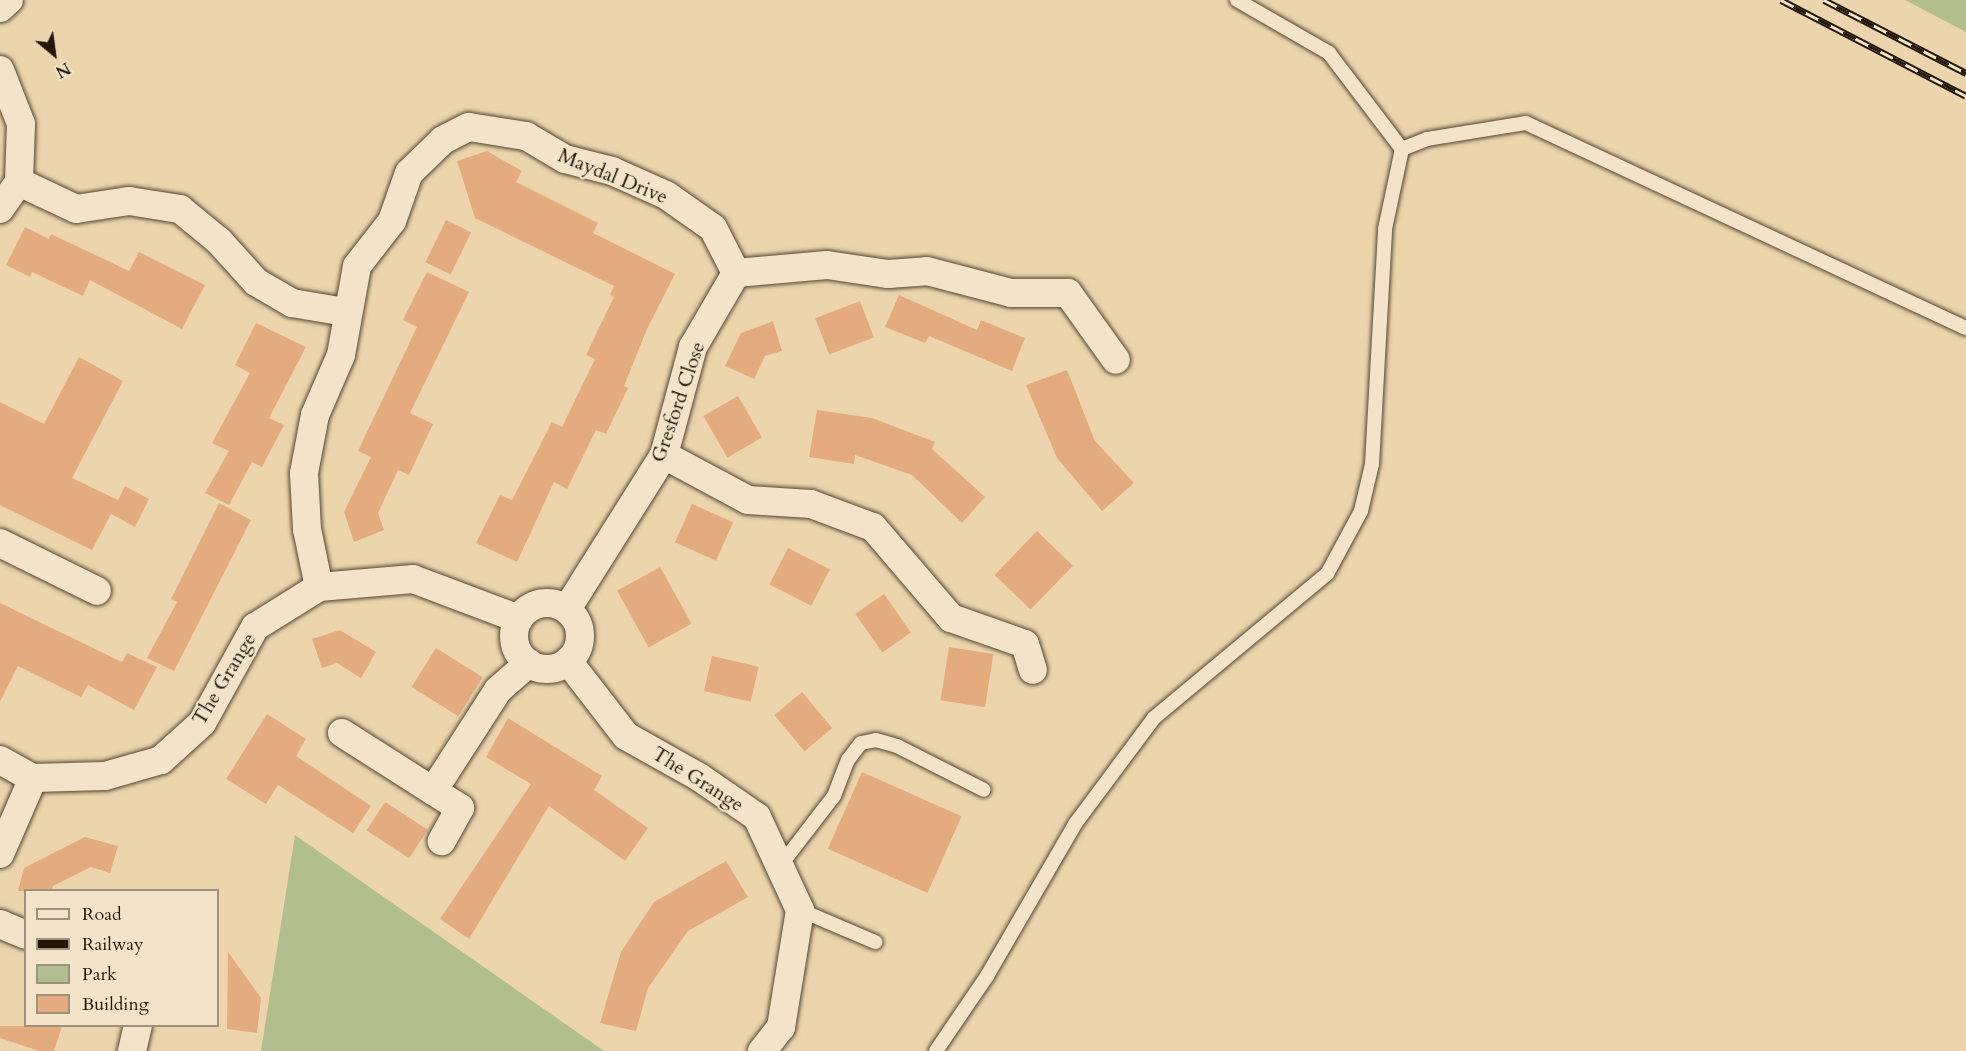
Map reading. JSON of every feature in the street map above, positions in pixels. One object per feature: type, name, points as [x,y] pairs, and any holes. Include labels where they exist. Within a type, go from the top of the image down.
[{"type":"street","points":[[0,8],[9,0]]},
{"type":"street","points":[[0,70],[21,124],[19,182],[0,209]]},
{"type":"street","name":"Maydal Drive","points":[[319,587],[308,529],[304,473],[315,415],[341,354],[345,312],[357,266],[392,221],[409,173],[443,140],[469,127],[526,136],[565,159],[612,171],[666,195],[713,228],[736,273]]},
{"type":"street","points":[[19,182],[76,209],[129,201],[180,209],[219,241],[256,282],[292,303],[345,312]]},
{"type":"street","points":[[736,273],[827,265],[888,274],[927,271],[1011,293],[1068,293],[1116,360]]},
{"type":"street","name":"Gresford Close","points":[[567,609],[664,455],[693,347],[736,273]]},
{"type":"street","points":[[664,455],[748,500],[811,504],[873,527],[951,618],[1025,644],[1034,670]]},
{"type":"street","points":[[0,543],[97,591]]},
{"type":"street","name":"The Grange","points":[[33,778],[105,776],[161,760],[202,723],[255,627],[319,587],[413,579],[519,619]]},
{"type":"street","points":[[546,603],[567,609],[580,635],[579,645],[568,661],[549,669],[529,663],[521,657],[514,638],[519,619],[535,605],[546,603]]},
{"type":"street","name":"The Grange","points":[[568,661],[626,736],[699,777],[757,816],[800,909]]},
{"type":"street","points":[[433,791],[498,690],[529,663]]},
{"type":"street","points":[[342,733],[460,808],[442,841]]},
{"type":"street","points":[[0,760],[33,778],[0,854]]},
{"type":"street","points":[[762,1051],[781,1027],[800,909]]},
{"type":"street","points":[[0,924],[24,934]]},
{"type":"street","points":[[132,1051],[138,1027]]},
{"type":"lane","points":[[936,1051],[987,976],[1075,824],[1154,718],[1327,574],[1361,511],[1372,464],[1385,229],[1402,149],[1329,53],[1237,0]]},
{"type":"lane","points":[[1402,149],[1427,139],[1526,123],[1966,328]]},
{"type":"lane","points":[[780,866],[834,796],[848,760],[861,744],[876,740],[897,746],[984,790]]},
{"type":"lane","points":[[800,909],[875,942]]},
{"type":"green space","points":[[1905,0],[1966,0],[1966,32]]},
{"type":"green space","points":[[295,835],[604,1051],[261,1051]]},
{"type":"building","points":[[487,151],[522,171],[516,182],[598,223],[593,233],[675,274],[647,329],[624,386],[628,388],[606,434],[596,430],[567,489],[554,482],[517,562],[476,543],[500,495],[512,500],[552,422],[562,427],[595,359],[586,355],[614,297],[610,295],[614,286],[475,218],[457,161]]},
{"type":"building","points":[[446,220],[471,232],[451,275],[425,262]]},
{"type":"building","points":[[25,227],[49,239],[51,234],[129,271],[139,252],[205,285],[182,329],[90,280],[83,296],[32,272],[30,277],[6,265]]},
{"type":"building","points":[[427,272],[469,292],[410,413],[433,424],[409,475],[398,470],[378,513],[384,530],[354,542],[344,512],[371,457],[358,451],[417,327],[403,320]]},
{"type":"building","points":[[899,295],[977,330],[981,320],[1025,338],[1012,371],[929,336],[925,343],[885,327]]},
{"type":"building","points":[[860,301],[874,337],[829,355],[815,318]]},
{"type":"building","points":[[773,321],[782,351],[765,356],[754,379],[725,366],[741,333]]},
{"type":"building","points":[[256,323],[306,347],[269,418],[284,425],[262,467],[252,462],[229,505],[205,493],[229,451],[212,443],[250,373],[235,365]]},
{"type":"building","points":[[79,357],[123,381],[72,478],[118,500],[125,486],[149,499],[135,527],[111,514],[92,550],[0,505],[0,402],[44,424]]},
{"type":"building","points":[[1067,370],[1095,441],[1134,483],[1102,511],[1057,458],[1026,385]]},
{"type":"building","points":[[738,396],[762,438],[727,458],[703,416]]},
{"type":"building","points":[[817,410],[872,418],[935,442],[932,449],[985,497],[962,523],[912,475],[855,455],[854,464],[809,457]]},
{"type":"building","points":[[219,503],[251,520],[174,671],[147,658],[177,602],[171,599]]},
{"type":"building","points":[[692,504],[733,522],[716,561],[675,542]]},
{"type":"building","points":[[1037,531],[1073,566],[1031,610],[995,575]]},
{"type":"building","points":[[788,548],[830,569],[811,606],[769,585]]},
{"type":"building","points":[[660,567],[692,624],[649,648],[617,591]]},
{"type":"building","points":[[884,594],[911,633],[882,653],[855,614]]},
{"type":"building","points":[[0,603],[122,662],[127,653],[157,667],[134,710],[88,685],[81,697],[18,666],[0,702]]},
{"type":"building","points":[[340,630],[376,652],[361,678],[337,663],[322,668],[312,639]]},
{"type":"building","points":[[949,647],[993,654],[985,707],[941,700]]},
{"type":"building","points":[[436,648],[483,677],[458,716],[412,687]]},
{"type":"building","points":[[712,656],[759,667],[751,702],[704,691]]},
{"type":"building","points":[[802,692],[832,728],[805,751],[774,715]]},
{"type":"building","points":[[267,714],[306,739],[296,756],[371,806],[353,833],[278,785],[266,804],[226,779]]},
{"type":"building","points":[[508,718],[602,776],[594,790],[648,828],[625,861],[549,806],[469,939],[440,919],[531,784],[486,757]]},
{"type":"building","points":[[862,772],[962,816],[927,893],[828,849]]},
{"type":"building","points":[[385,802],[428,830],[409,858],[366,831]]},
{"type":"building","points":[[85,837],[118,846],[110,873],[91,867],[53,886],[52,889],[18,891],[24,868]]},
{"type":"building","points":[[726,861],[748,897],[688,931],[648,988],[636,1031],[600,1023],[621,952],[654,902]]},
{"type":"building","points":[[228,952],[261,998],[257,1033],[227,1029]]},
{"type":"building","points":[[0,1026],[62,1027],[54,1051],[39,1051],[0,1038]]},
{"type":"railway","points":[[1781,0],[1966,96]]},
{"type":"railway","points":[[1824,0],[1966,73]]}]
